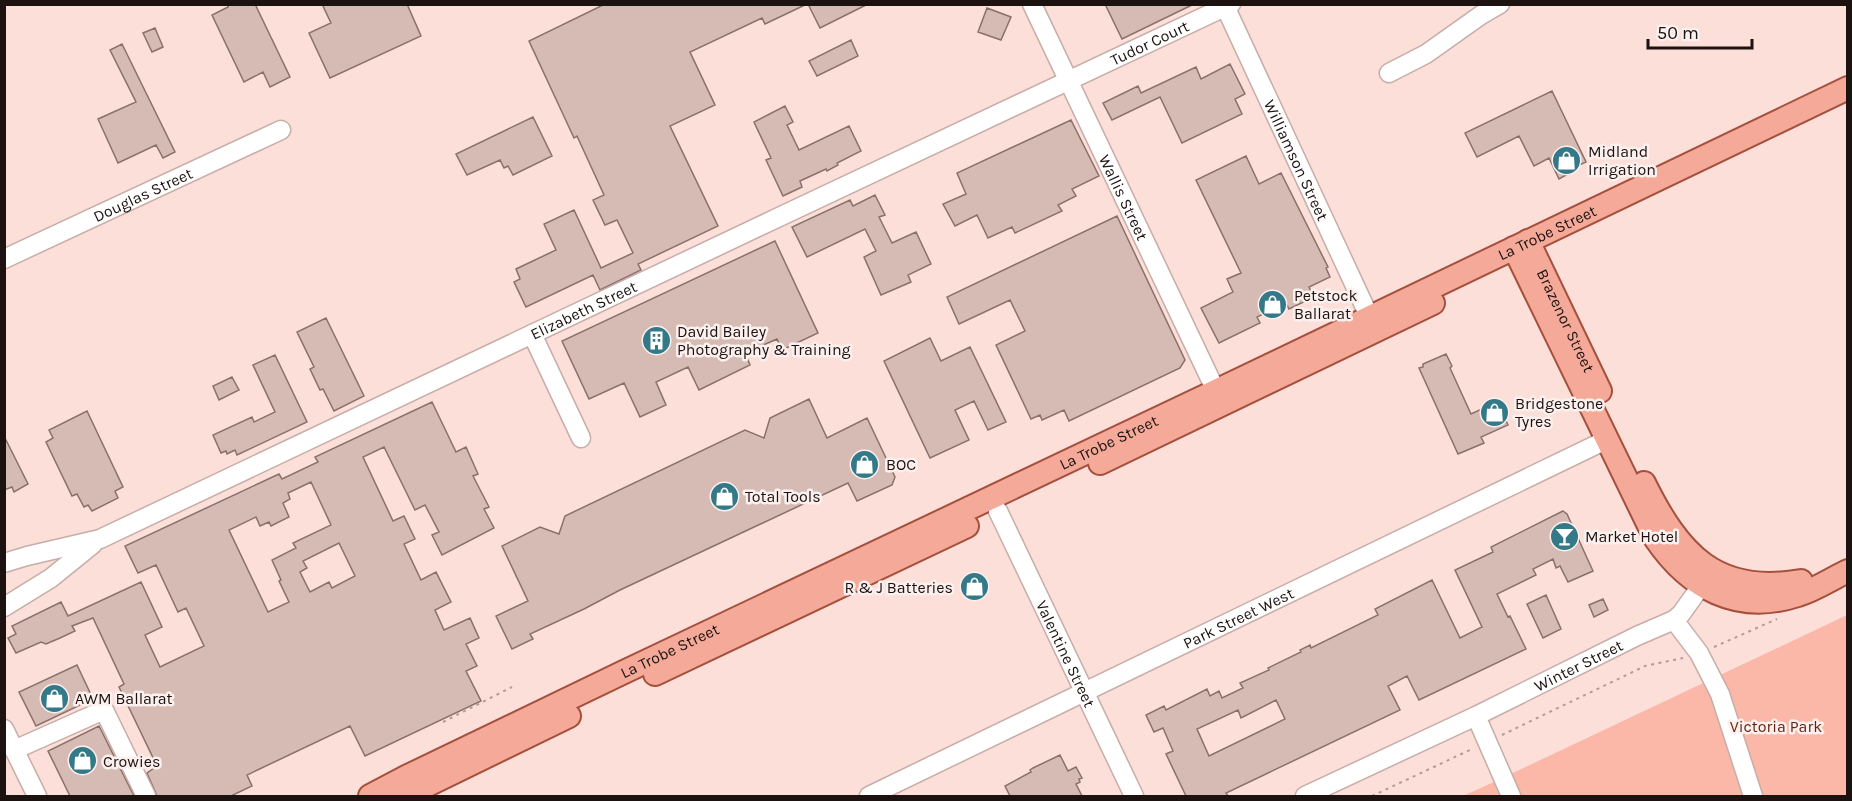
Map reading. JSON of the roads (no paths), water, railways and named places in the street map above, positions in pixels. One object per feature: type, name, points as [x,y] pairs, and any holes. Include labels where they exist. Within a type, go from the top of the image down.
[{"type":"main road","name":"La Trobe Street","points":[[370,796],[603,682],[995,504],[1219,398],[1524,251],[1848,88]]},
{"type":"main road","name":"La Trobe Street","points":[[1524,251],[1848,104]]},
{"type":"main road","name":"Brazenor Street","points":[[1524,251],[1613,436],[1655,538],[1674,564],[1706,577]]},
{"type":"main road","name":"La Trobe Street","points":[[405,796],[995,504]]},
{"type":"main road","points":[[1706,577],[1733,578],[1765,585],[1802,581],[1848,566]]},
{"type":"main road","points":[[1706,577],[1731,598],[1749,602],[1765,602],[1798,595],[1848,571]]},
{"type":"street","name":"Wallis Street","points":[[1032,4],[1219,398]]},
{"type":"street","points":[[1389,73],[1426,54],[1500,4]]},
{"type":"street","name":"Tudor Court","points":[[1068,81],[1226,5]]},
{"type":"street","name":"Williamson Street","points":[[1226,5],[1372,324]]},
{"type":"street","name":"Elizabeth Street","points":[[4,563],[100,539],[1068,81]]},
{"type":"street","name":"Douglas Street","points":[[4,259],[281,130]]},
{"type":"street","points":[[532,334],[581,438]]},
{"type":"street","name":"Park Street West","points":[[869,796],[1613,436]]},
{"type":"street","name":"Valentine Street","points":[[995,504],[1134,796]]},
{"type":"street","name":"Elizabeth Street","points":[[4,607],[46,582],[100,539]]},
{"type":"street","name":"Winter Street","points":[[1305,796],[1674,620],[1681,614],[1706,577]]},
{"type":"street","points":[[1674,620],[1707,650],[1753,796]]},
{"type":"street","points":[[37,796],[9,745],[104,710],[146,796]]},
{"type":"street","points":[[1476,716],[1508,795]]},
{"type":"place","name":"Midland Irrigation","points":[[1567,160]]},
{"type":"place","name":"Petstock Ballarat","points":[[1273,304]]},
{"type":"place","name":"David Bailey Photography & Training","points":[[656,340]]},
{"type":"place","name":"Bridgestone Tyres","points":[[1494,412]]},
{"type":"place","name":"BOC","points":[[865,464]]},
{"type":"place","name":"Total Tools","points":[[724,496]]},
{"type":"place","name":"Market Hotel","points":[[1564,536]]},
{"type":"place","name":"R & J Batteries","points":[[974,587]]},
{"type":"place","name":"AWM Ballarat","points":[[54,698]]},
{"type":"place","name":"Crowies","points":[[82,761]]},
{"type":"park label","name":"Victoria Park","points":[[1776,726]]}]
